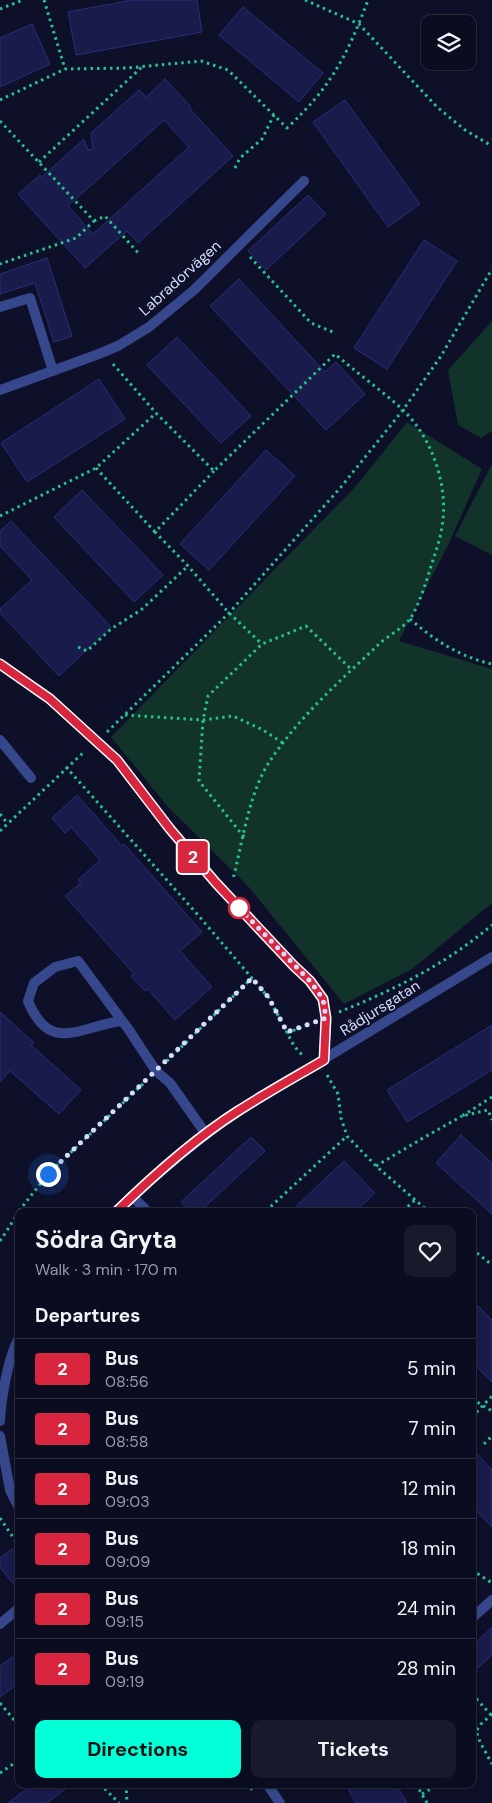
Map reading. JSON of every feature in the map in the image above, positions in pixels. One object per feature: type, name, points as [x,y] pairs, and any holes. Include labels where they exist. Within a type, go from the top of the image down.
[{"type":"street","name":"Labradorvägen","points":[[0,390],[104,352],[118,346],[149,327],[194,290],[304,181]]},
{"type":"street","points":[[0,307],[30,298],[52,371]]},
{"type":"street","points":[[0,664],[50,699],[117,760],[170,829],[228,897],[310,981],[323,999],[326,1018],[319,1063]]},
{"type":"street","points":[[0,740],[30,778]]},
{"type":"street","name":"Rådjursgatan","points":[[120,1208],[164,1168],[237,1112],[492,956]]},
{"type":"street","points":[[122,1021],[104,1023],[67,1034],[55,1033],[43,1026],[33,1014],[28,1002],[34,983],[55,967],[78,961],[122,1021],[156,1071],[170,1083],[206,1134]]},
{"type":"street","points":[[132,1196],[144,1208]]},
{"type":"street","points":[[0,1421],[3,1393],[15,1352]]},
{"type":"street","points":[[0,1442],[10,1490],[15,1500]]},
{"type":"street","points":[[476,1614],[492,1600]]},
{"type":"street","points":[[0,1624],[15,1611]]},
{"type":"street","points":[[270,1788],[280,1803]]},
{"type":"path","points":[[0,9],[23,0]]},
{"type":"path","points":[[44,0],[65,69]]},
{"type":"path","points":[[305,0],[359,24],[437,107],[465,130],[492,146]]},
{"type":"path","points":[[0,100],[65,69],[142,66],[201,61],[228,70],[287,128],[306,110],[332,78],[348,49],[368,0]]},
{"type":"path","points":[[39,162],[142,66]]},
{"type":"path","points":[[235,168],[240,158],[262,139],[274,115]]},
{"type":"path","points":[[0,121],[94,221]]},
{"type":"path","points":[[0,264],[76,238],[94,221],[105,216],[140,255]]},
{"type":"path","points":[[239,245],[310,323],[334,332]]},
{"type":"path","points":[[0,831],[66,767],[125,715],[229,613],[341,487],[403,410],[441,356],[492,269]]},
{"type":"path","points":[[104,352],[156,412],[214,471]]},
{"type":"path","points":[[155,532],[214,471],[335,354],[403,410],[420,431],[433,455],[441,482],[444,504],[438,546],[410,619],[380,644],[303,718],[271,758],[251,803],[228,897]]},
{"type":"path","points":[[0,516],[96,468],[156,412]]},
{"type":"path","points":[[96,468],[188,566],[229,613],[262,644]]},
{"type":"path","points":[[78,646],[87,651],[111,629],[141,610],[188,566]]},
{"type":"path","points":[[410,619],[431,638],[462,656],[492,664]]},
{"type":"path","points":[[244,837],[199,781],[203,720],[208,696],[262,644],[306,626],[352,670]]},
{"type":"path","points":[[125,715],[203,720],[233,716],[263,730],[283,743]]},
{"type":"path","points":[[66,767],[252,978],[273,1004],[294,1046],[319,1063],[338,1094],[341,1118],[347,1136],[376,1166],[424,1208]]},
{"type":"path","points":[[0,814],[8,824]]},
{"type":"path","points":[[287,1032],[379,996],[424,972],[472,942],[492,925]]},
{"type":"path","points":[[21,1208],[48,1174],[252,978]]},
{"type":"path","points":[[376,1166],[492,1097]]},
{"type":"path","points":[[462,1116],[488,1110],[492,1120]]},
{"type":"path","points":[[269,1208],[347,1136]]},
{"type":"path","points":[[407,1208],[415,1200]]},
{"type":"path","points":[[0,1241],[15,1217]]},
{"type":"path","points":[[476,1252],[492,1265]]},
{"type":"path","points":[[476,1412],[492,1396]]},
{"type":"path","points":[[476,1401],[492,1411]]},
{"type":"path","points":[[484,1444],[492,1436]]},
{"type":"path","points":[[0,1518],[15,1540]]},
{"type":"path","points":[[476,1573],[492,1583]]},
{"type":"path","points":[[476,1698],[492,1714],[480,1724],[476,1731],[492,1764]]},
{"type":"path","points":[[0,1703],[15,1721]]},
{"type":"path","points":[[0,1773],[15,1763]]},
{"type":"path","points":[[104,1788],[119,1803]]},
{"type":"path","points":[[126,1788],[127,1803]]},
{"type":"path","points":[[418,1788],[427,1803]]},
{"type":"path","points":[[422,1794],[432,1788]]},
{"type":"green space","points":[[492,321],[492,431],[481,438],[458,425],[448,370]]},
{"type":"green space","points":[[407,422],[482,469],[449,543],[399,641],[492,669],[492,903],[412,969],[344,1004],[247,885],[168,807],[111,737],[358,484]]},
{"type":"green space","points":[[492,464],[492,555],[455,536]]},
{"type":"building","points":[[132,0],[197,0],[202,32],[76,55],[68,12]]},
{"type":"building","points":[[243,7],[323,73],[299,102],[219,35]]},
{"type":"building","points":[[32,24],[50,64],[0,87],[0,38]]},
{"type":"building","points":[[165,79],[233,156],[138,243],[127,231],[85,268],[18,194],[40,175],[42,177],[84,139],[88,150],[93,149],[91,133],[139,90],[146,97]],"holes":[[[164,120],[189,147],[93,234],[68,206]]]},
{"type":"building","points":[[345,100],[420,204],[388,227],[313,122]]},
{"type":"building","points":[[308,195],[326,214],[266,270],[248,251]]},
{"type":"building","points":[[424,240],[457,261],[387,369],[354,348]]},
{"type":"building","points":[[47,258],[72,336],[54,342],[35,283],[0,294],[0,274]]},
{"type":"building","points":[[239,279],[325,372],[336,362],[365,394],[326,430],[210,306]]},
{"type":"building","points":[[177,337],[251,416],[221,443],[147,365]]},
{"type":"building","points":[[99,379],[125,419],[27,482],[1,443]]},
{"type":"building","points":[[266,450],[295,476],[209,570],[180,544]]},
{"type":"building","points":[[82,490],[163,575],[134,602],[54,517]]},
{"type":"building","points":[[11,521],[111,627],[59,676],[0,613],[0,609],[32,580],[0,546],[0,531]]},
{"type":"building","points":[[77,795],[122,846],[124,844],[202,932],[180,951],[212,987],[175,1020],[148,989],[145,991],[131,976],[134,974],[65,896],[81,883],[78,880],[100,860],[71,827],[65,833],[52,818]]},
{"type":"building","points":[[0,1012],[34,1043],[31,1045],[81,1090],[59,1114],[10,1071],[0,1082]]},
{"type":"building","points":[[492,1025],[492,1070],[407,1122],[387,1090]]},
{"type":"building","points":[[461,1135],[492,1163],[492,1214],[436,1163]]},
{"type":"building","points":[[251,1137],[265,1151],[203,1208],[186,1208],[181,1202]]},
{"type":"building","points":[[344,1161],[375,1193],[359,1208],[294,1208]]},
{"type":"building","points":[[476,1304],[492,1320],[492,1382],[476,1366]]},
{"type":"building","points":[[476,1453],[492,1470],[492,1527],[476,1510]]},
{"type":"building","points":[[12,1549],[15,1553],[15,1586],[0,1567],[0,1558]]},
{"type":"building","points":[[492,1627],[492,1655],[476,1669],[476,1642]]},
{"type":"building","points":[[15,1655],[15,1686],[0,1697],[0,1666]]},
{"type":"building","points":[[28,1788],[67,1788],[47,1803],[8,1803]]},
{"type":"building","points":[[347,1788],[398,1788],[407,1803],[356,1803]]},
{"type":"bus line","name":"2","points":[[0,664],[50,699],[117,760],[170,829],[216,883],[310,981],[323,999],[326,1018],[324,1060],[237,1112],[198,1139],[120,1208]]},
{"type":"route","points":[[48,1174],[252,978],[269,998],[287,1032],[326,1018],[323,999],[310,981],[239,908]]}]
